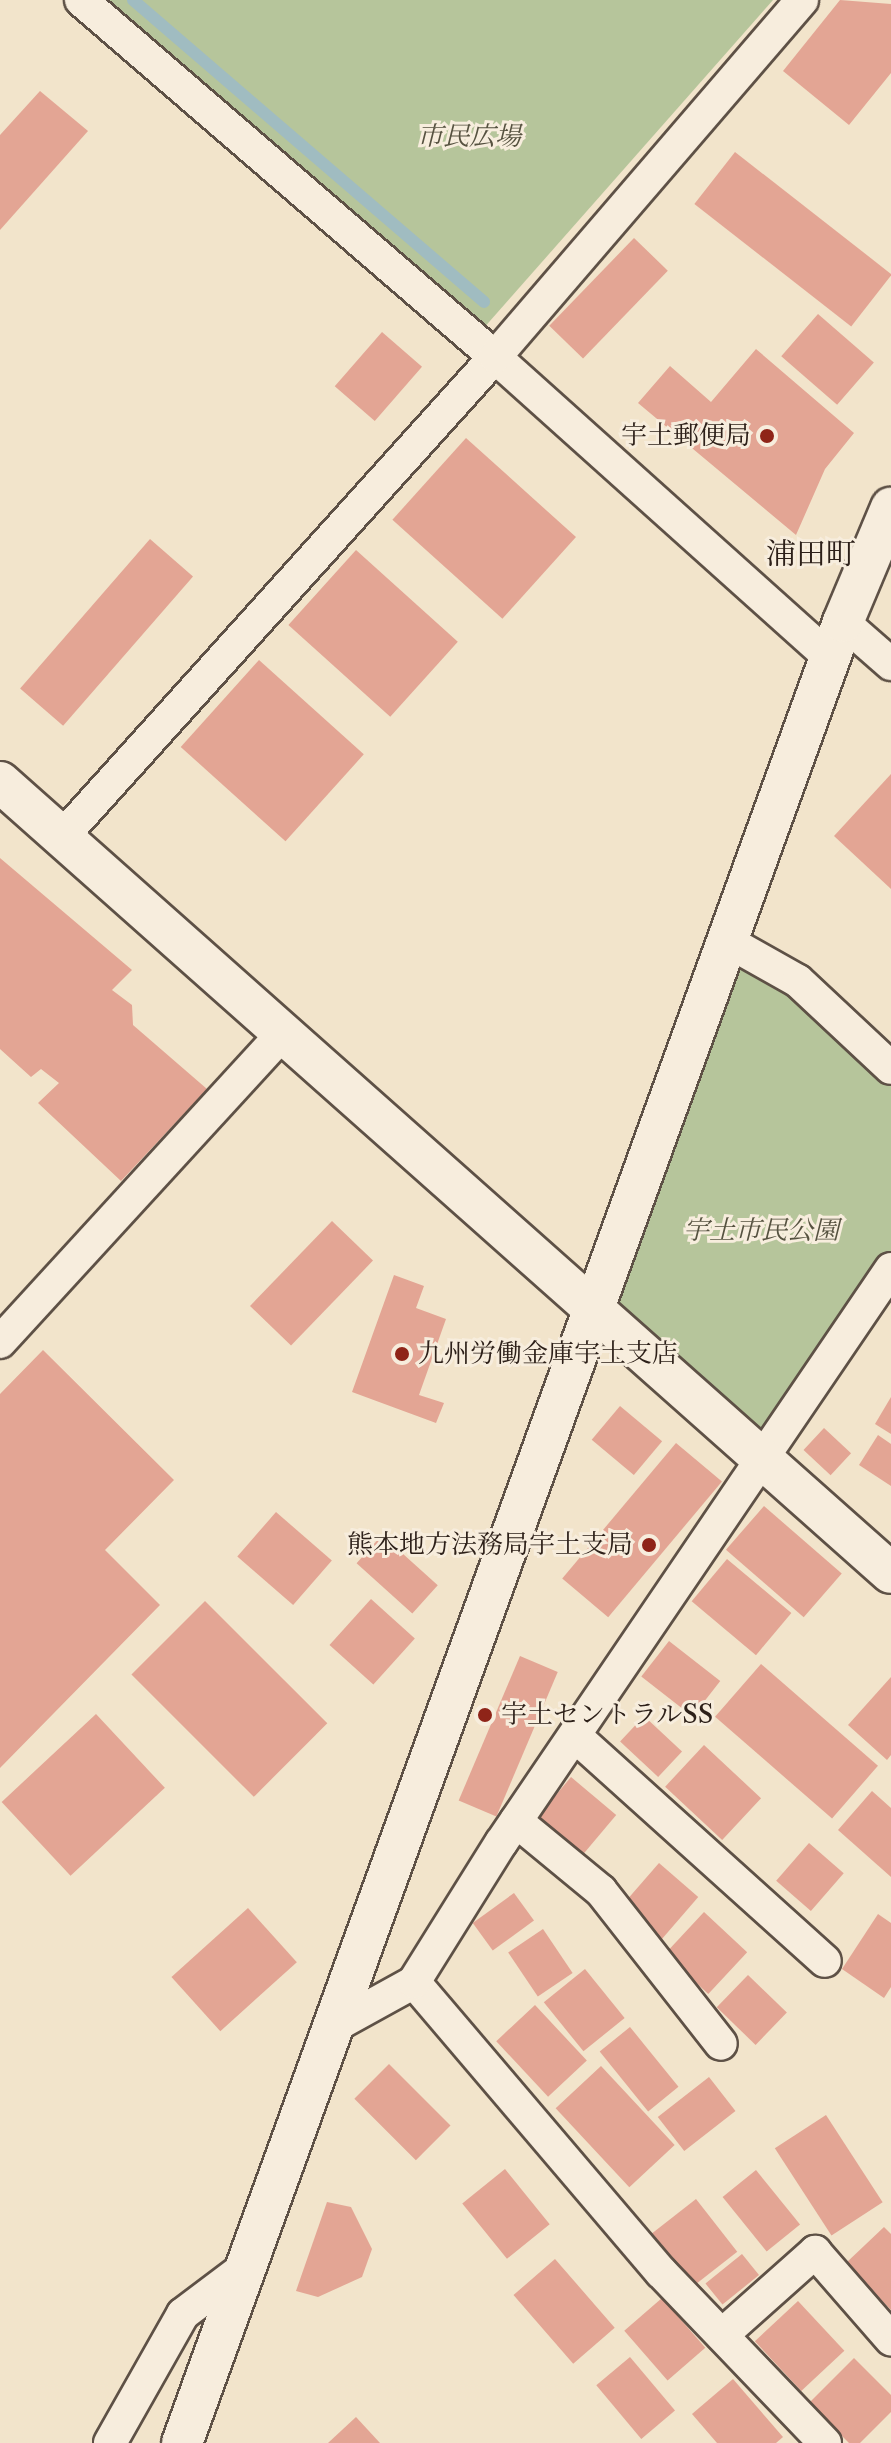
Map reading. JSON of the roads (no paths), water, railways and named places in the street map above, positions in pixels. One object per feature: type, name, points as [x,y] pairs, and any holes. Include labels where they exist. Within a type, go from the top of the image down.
[{"type":"street","points":[[81,0],[495,357],[837,640],[891,664]]},
{"type":"street","points":[[62,837],[495,357],[802,0]]},
{"type":"street","points":[[182,2443],[329,2029],[595,1313],[837,640],[891,508]]},
{"type":"street","points":[[0,782],[285,1031],[595,1313],[891,1573]]},
{"type":"street","points":[[727,941],[798,981],[891,1068]]},
{"type":"street","points":[[0,1342],[285,1031]]},
{"type":"street","points":[[329,2029],[414,1982],[516,1821],[766,1461],[891,1269]]},
{"type":"street","points":[[575,1736],[825,1961]]},
{"type":"street","points":[[516,1821],[601,1891],[721,2044]]},
{"type":"street","points":[[414,1982],[722,2335],[825,2443]]},
{"type":"street","points":[[722,2335],[815,2252],[891,2339]]},
{"type":"street","points":[[110,2443],[183,2314],[244,2268]]},
{"type":"waterway","points":[[133,0],[484,302]]},
{"type":"place","name":"宇土郵便局","points":[[767,436]]},
{"type":"place","name":"九州労働金庫宇土支店","points":[[402,1354]]},
{"type":"place","name":"熊本地方法務局宇土支局","points":[[649,1545]]},
{"type":"place","name":"宇土セントラルSS","points":[[485,1715]]},
{"type":"district","name":"浦田町","points":[[811,554]]},
{"type":"park label","name":"市民広場","points":[[469,137]]},
{"type":"park label","name":"宇土市民公園","points":[[761,1231]]}]
